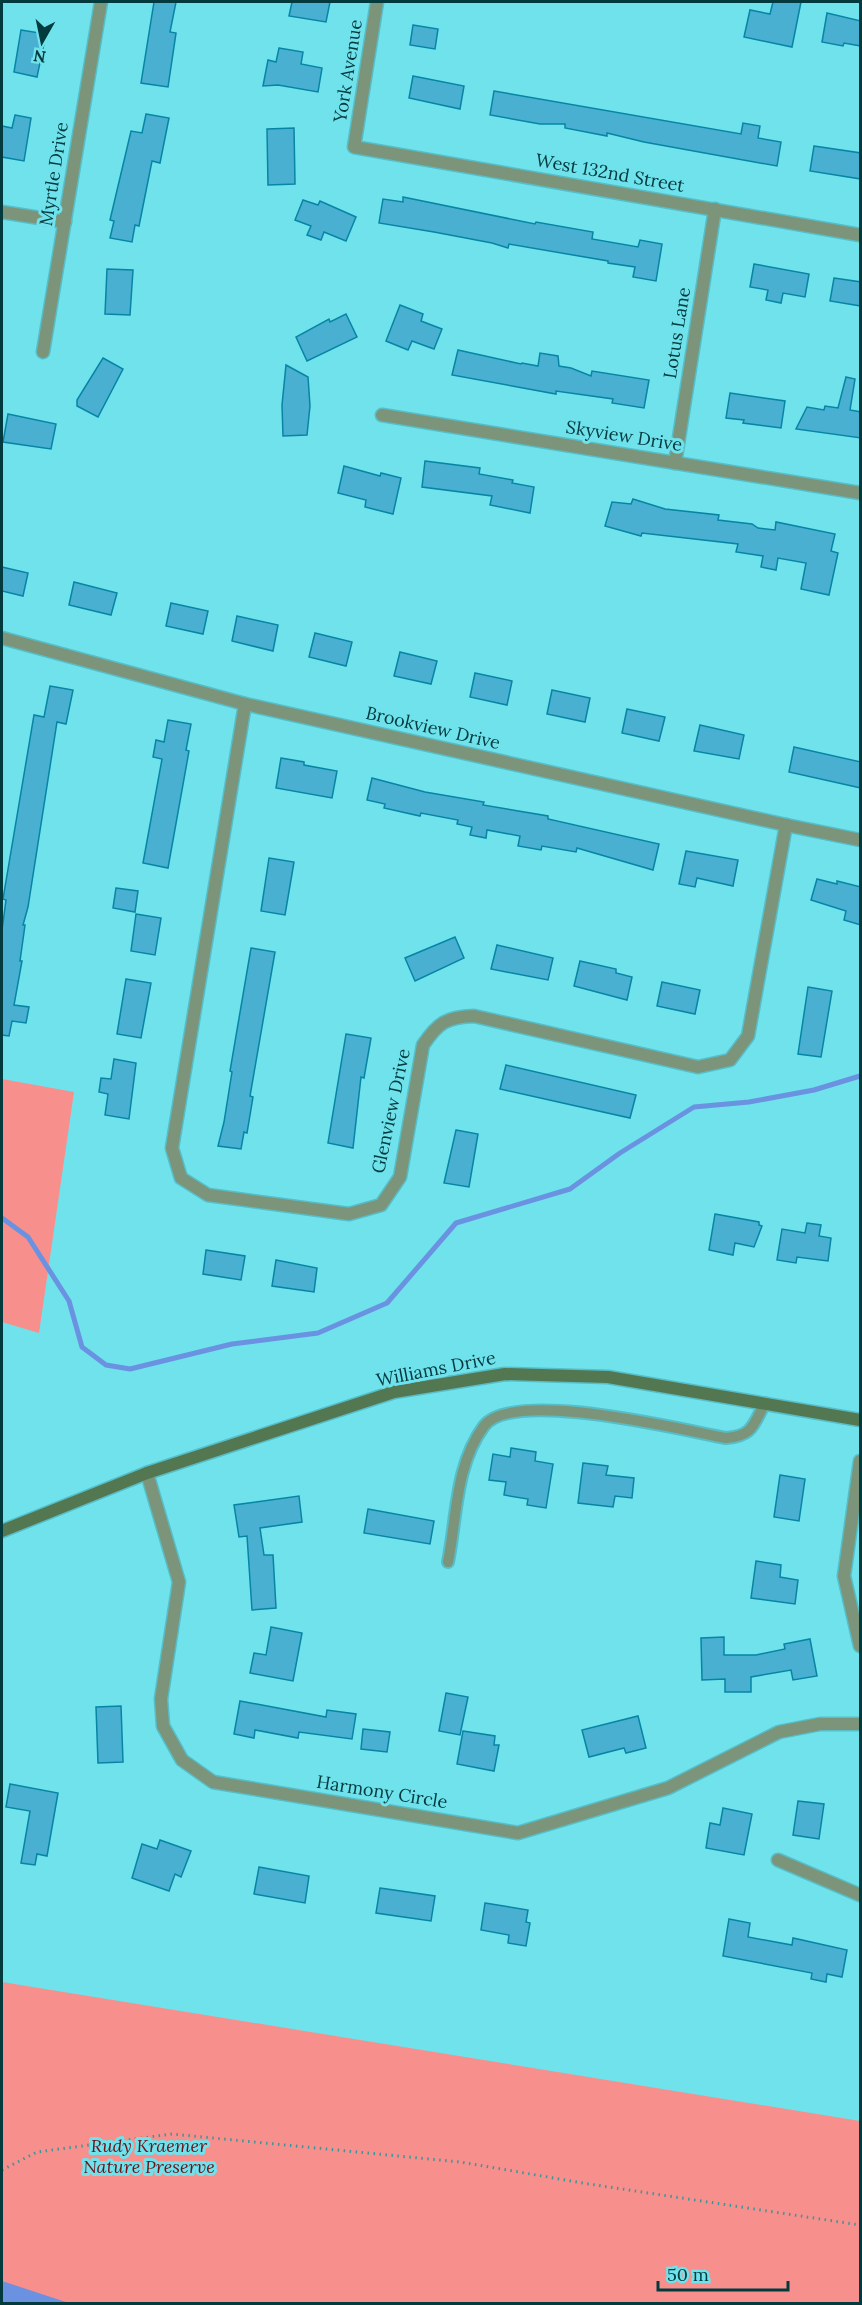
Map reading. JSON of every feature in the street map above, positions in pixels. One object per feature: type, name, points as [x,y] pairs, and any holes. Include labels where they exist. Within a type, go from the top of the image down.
[{"type":"main road","name":"Williams Drive","points":[[2,1531],[147,1473],[394,1392],[505,1374],[608,1377],[861,1420]]},
{"type":"street","name":"Myrtle Drive","points":[[43,352],[101,2]]},
{"type":"street","name":"York Avenue","points":[[354,147],[377,2]]},
{"type":"street","name":"West 132nd Street","points":[[354,147],[861,235]]},
{"type":"street","name":"Lotus Lane","points":[[675,463],[715,209]]},
{"type":"street","points":[[2,212],[65,222]]},
{"type":"street","name":"Skyview Drive","points":[[382,415],[861,493]]},
{"type":"street","name":"Brookview Drive","points":[[2,638],[245,704],[861,840]]},
{"type":"street","name":"Glenview Drive","points":[[245,704],[172,1148],[181,1178],[208,1195],[349,1214],[381,1205],[400,1177],[423,1045],[435,1027],[453,1017],[474,1016],[698,1067],[730,1060],[748,1036],[786,825]]},
{"type":"street","points":[[861,1461],[844,1576],[861,1647]]},
{"type":"street","name":"Harmony Circle","points":[[147,1473],[179,1582],[162,1699],[163,1725],[182,1760],[213,1782],[518,1833],[668,1788],[778,1732],[820,1724],[861,1724]]},
{"type":"street","points":[[778,1860],[861,1895]]},
{"type":"lane","points":[[448,1562],[461,1477],[469,1453],[486,1424],[499,1417],[532,1410],[578,1411],[726,1438],[740,1437],[749,1433],[765,1403]]},
{"type":"path","points":[[2,2168],[37,2152],[172,2134],[460,2162],[861,2225]]},
{"type":"green space","points":[[2,1079],[74,1092],[39,1333],[2,1322]]},
{"type":"green space","name":"Rudy Kraemer Nature Preserve","points":[[2,1982],[860,2121],[860,2303],[2,2303]]},
{"type":"water","points":[[2,2281],[69,2303],[2,2303]]},
{"type":"building","points":[[154,2],[176,2],[170,32],[176,33],[168,87],[141,83]]},
{"type":"building","points":[[292,2],[330,2],[326,22],[289,16]]},
{"type":"building","points":[[773,2],[801,2],[792,47],[744,37],[750,10],[770,14]]},
{"type":"building","points":[[827,13],[861,21],[861,46],[844,43],[843,46],[822,42]]},
{"type":"building","points":[[413,25],[438,29],[435,49],[410,45]]},
{"type":"building","points":[[21,30],[46,34],[37,77],[14,72]]},
{"type":"building","points":[[279,48],[303,52],[301,64],[322,68],[318,92],[278,85],[263,86],[268,60],[276,62]]},
{"type":"building","points":[[413,76],[464,86],[460,109],[409,98]]},
{"type":"building","points":[[494,91],[741,134],[743,123],[760,126],[758,138],[781,142],[777,166],[607,133],[607,136],[565,128],[565,124],[540,124],[490,115]]},
{"type":"building","points":[[146,114],[169,118],[160,163],[152,161],[139,226],[135,225],[132,242],[110,238],[114,221],[110,220],[131,131],[142,133]]},
{"type":"building","points":[[15,115],[31,118],[24,161],[2,157],[2,126],[12,128]]},
{"type":"building","points":[[294,128],[295,184],[268,185],[267,129]]},
{"type":"building","points":[[814,146],[861,153],[861,179],[810,171]]},
{"type":"building","points":[[403,197],[535,224],[536,222],[593,232],[592,239],[638,247],[640,240],[662,244],[656,281],[633,277],[635,267],[608,263],[608,261],[509,244],[508,248],[492,243],[379,223],[383,199],[403,202]]},
{"type":"building","points":[[303,200],[318,205],[320,201],[356,217],[346,241],[324,232],[321,240],[307,235],[311,226],[295,220]]},
{"type":"building","points":[[754,264],[809,274],[805,297],[783,293],[781,303],[766,300],[768,290],[750,287]]},
{"type":"building","points":[[107,269],[133,270],[130,315],[105,314]]},
{"type":"building","points":[[834,278],[861,282],[861,306],[830,301]]},
{"type":"building","points":[[400,305],[423,314],[421,321],[442,329],[434,349],[412,341],[408,350],[386,341]]},
{"type":"building","points":[[346,314],[357,337],[307,361],[296,337],[329,319],[330,322]]},
{"type":"building","points":[[458,350],[538,366],[540,353],[558,356],[559,366],[591,376],[592,371],[649,380],[644,408],[612,403],[613,399],[556,391],[556,394],[452,375]]},
{"type":"building","points":[[103,358],[123,369],[98,417],[77,406],[77,400]]},
{"type":"building","points":[[286,365],[308,377],[310,406],[307,435],[283,436],[282,405]]},
{"type":"building","points":[[846,377],[855,379],[850,410],[861,412],[861,438],[796,429],[807,407],[824,410],[825,406],[838,408]]},
{"type":"building","points":[[730,393],[785,401],[781,428],[743,423],[744,420],[726,418]]},
{"type":"building","points":[[8,414],[56,424],[51,449],[3,442]]},
{"type":"building","points":[[425,461],[480,468],[479,474],[513,480],[512,483],[534,487],[530,513],[490,505],[492,496],[422,487]]},
{"type":"building","points":[[344,466],[380,476],[381,473],[401,478],[393,514],[365,507],[366,500],[338,493]]},
{"type":"building","points":[[633,499],[665,509],[719,515],[718,520],[752,524],[758,528],[775,530],[776,522],[835,534],[831,551],[838,553],[829,595],[801,589],[806,563],[778,558],[776,570],[761,567],[763,556],[736,552],[738,544],[642,533],[641,536],[605,526],[612,502],[631,504]]},
{"type":"building","points":[[2,567],[28,573],[23,596],[2,591]]},
{"type":"building","points":[[74,582],[117,593],[111,615],[69,605]]},
{"type":"building","points":[[171,603],[208,611],[203,634],[166,626]]},
{"type":"building","points":[[237,616],[278,625],[273,651],[232,641]]},
{"type":"building","points":[[315,633],[352,642],[346,666],[309,657]]},
{"type":"building","points":[[400,652],[437,661],[431,684],[394,676]]},
{"type":"building","points":[[475,673],[512,681],[507,705],[470,697]]},
{"type":"building","points":[[50,686],[73,690],[66,724],[57,722],[28,907],[23,925],[25,925],[20,961],[22,961],[14,1005],[29,1007],[26,1023],[12,1021],[9,1036],[2,1035],[2,930],[6,900],[3,899],[34,715],[44,717]]},
{"type":"building","points":[[552,690],[590,698],[585,722],[547,714]]},
{"type":"building","points":[[627,709],[665,717],[659,741],[622,733]]},
{"type":"building","points":[[168,720],[191,724],[186,750],[189,751],[168,868],[143,863],[162,759],[153,757],[156,740],[164,742]]},
{"type":"building","points":[[700,725],[744,735],[739,759],[694,751]]},
{"type":"building","points":[[794,747],[861,762],[861,788],[789,772]]},
{"type":"building","points":[[281,758],[337,771],[332,798],[276,788]]},
{"type":"building","points":[[372,778],[425,792],[484,802],[483,805],[548,816],[548,819],[659,844],[653,870],[577,848],[576,852],[542,846],[541,850],[518,846],[520,836],[487,830],[486,838],[470,835],[472,827],[457,824],[458,820],[421,813],[420,816],[384,808],[385,804],[367,800]]},
{"type":"building","points":[[686,851],[738,860],[733,886],[697,878],[695,887],[679,884]]},
{"type":"building","points":[[269,858],[294,862],[285,915],[261,911]]},
{"type":"building","points":[[817,879],[861,887],[861,925],[844,920],[846,911],[811,900]]},
{"type":"building","points":[[116,888],[138,891],[135,912],[113,908]]},
{"type":"building","points":[[136,914],[161,918],[155,955],[131,951]]},
{"type":"building","points":[[455,937],[464,958],[415,981],[405,958]]},
{"type":"building","points":[[497,945],[553,958],[548,980],[491,969]]},
{"type":"building","points":[[251,948],[275,952],[250,1096],[253,1097],[247,1133],[244,1132],[241,1149],[218,1146],[224,1122],[232,1072],[230,1071]]},
{"type":"building","points":[[580,961],[616,969],[616,973],[632,977],[627,1000],[574,986]]},
{"type":"building","points":[[126,979],[151,983],[141,1038],[117,1034]]},
{"type":"building","points":[[662,982],[700,990],[695,1014],[657,1006]]},
{"type":"building","points":[[808,987],[832,991],[821,1057],[798,1054]]},
{"type":"building","points":[[346,1034],[371,1038],[364,1078],[361,1077],[353,1148],[328,1143]]},
{"type":"building","points":[[114,1059],[136,1063],[129,1119],[105,1115],[108,1094],[99,1092],[101,1078],[111,1079]]},
{"type":"building","points":[[506,1065],[636,1095],[630,1118],[500,1089]]},
{"type":"building","points":[[456,1130],[478,1134],[469,1187],[444,1183]]},
{"type":"building","points":[[715,1214],[759,1222],[762,1226],[754,1247],[735,1243],[733,1255],[709,1250]]},
{"type":"building","points":[[807,1223],[821,1225],[819,1236],[831,1238],[828,1261],[797,1257],[796,1263],[777,1260],[782,1229],[805,1233]]},
{"type":"building","points":[[206,1250],[245,1256],[241,1280],[203,1274]]},
{"type":"building","points":[[276,1260],[317,1268],[314,1292],[272,1286]]},
{"type":"building","points":[[511,1448],[536,1452],[535,1461],[553,1464],[546,1508],[527,1505],[528,1499],[504,1495],[506,1482],[489,1480],[493,1454],[510,1457]]},
{"type":"building","points":[[583,1463],[608,1466],[606,1475],[634,1478],[632,1498],[615,1496],[613,1507],[578,1503]]},
{"type":"building","points":[[780,1475],[805,1479],[799,1521],[774,1517]]},
{"type":"building","points":[[299,1496],[302,1522],[260,1528],[264,1555],[273,1555],[276,1608],[252,1610],[247,1536],[239,1537],[234,1505]]},
{"type":"building","points":[[368,1509],[434,1521],[430,1544],[364,1533]]},
{"type":"building","points":[[756,1561],[781,1565],[780,1577],[798,1580],[795,1604],[751,1598]]},
{"type":"building","points":[[271,1627],[302,1633],[293,1681],[250,1673],[254,1653],[266,1655]]},
{"type":"building","points":[[724,1637],[724,1655],[756,1655],[785,1649],[784,1644],[810,1639],[817,1676],[793,1680],[791,1670],[751,1677],[751,1692],[725,1692],[725,1679],[702,1680],[701,1638]]},
{"type":"building","points":[[446,1693],[468,1697],[460,1735],[439,1731]]},
{"type":"building","points":[[240,1701],[326,1717],[327,1710],[356,1714],[352,1739],[299,1732],[298,1738],[255,1730],[254,1738],[234,1734]]},
{"type":"building","points":[[121,1706],[123,1762],[98,1763],[96,1707]]},
{"type":"building","points":[[638,1716],[646,1748],[626,1753],[624,1748],[589,1757],[582,1730]]},
{"type":"building","points":[[363,1729],[390,1732],[387,1752],[361,1749]]},
{"type":"building","points":[[463,1731],[495,1736],[494,1745],[499,1745],[494,1771],[457,1764]]},
{"type":"building","points":[[10,1784],[58,1793],[47,1856],[37,1854],[35,1865],[21,1863],[30,1811],[6,1807]]},
{"type":"building","points":[[798,1801],[824,1804],[819,1839],[793,1835]]},
{"type":"building","points":[[723,1808],[752,1814],[744,1855],[706,1848],[710,1823],[720,1825]]},
{"type":"building","points":[[160,1840],[191,1851],[181,1877],[175,1874],[169,1891],[132,1878],[142,1844],[157,1849]]},
{"type":"building","points":[[259,1867],[309,1876],[305,1903],[254,1894]]},
{"type":"building","points":[[380,1888],[435,1896],[431,1921],[376,1913]]},
{"type":"building","points":[[485,1903],[528,1910],[526,1922],[530,1923],[526,1946],[508,1943],[509,1935],[481,1930]]},
{"type":"building","points":[[729,1919],[750,1923],[748,1937],[792,1945],[793,1938],[847,1950],[842,1977],[827,1974],[826,1982],[811,1979],[812,1973],[723,1956]]},
{"type":"waterway","points":[[2,1218],[28,1237],[69,1301],[82,1347],[106,1365],[130,1369],[232,1344],[318,1333],[387,1303],[456,1223],[570,1189],[620,1153],[694,1107],[749,1102],[814,1090],[860,1076]]}]
